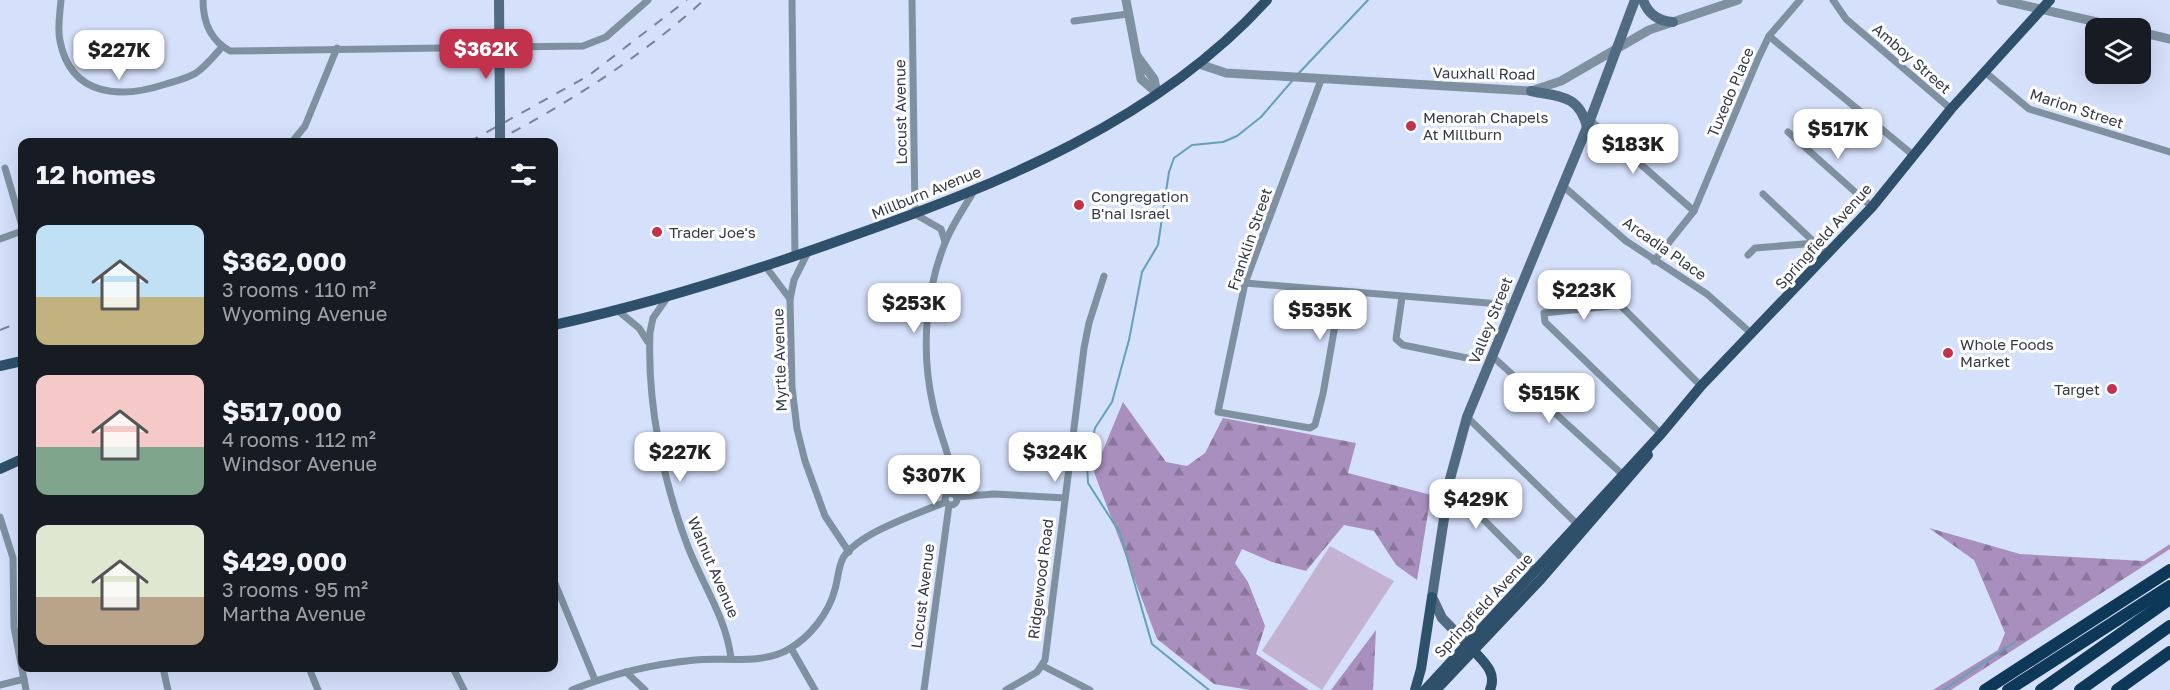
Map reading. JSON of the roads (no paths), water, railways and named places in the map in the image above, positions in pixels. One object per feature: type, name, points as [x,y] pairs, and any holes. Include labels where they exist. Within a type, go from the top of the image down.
[{"type":"highway","points":[[1985,690],[2170,570]]},
{"type":"highway","points":[[2007,690],[2170,586]]},
{"type":"highway","points":[[2041,690],[2170,599]]},
{"type":"highway","points":[[2080,690],[2170,626]]},
{"type":"highway","points":[[2117,690],[2170,652]]},
{"type":"main road","points":[[499,0],[500,138]]},
{"type":"main road","name":"Valley Street","points":[[1432,597],[1448,489],[1467,417],[1588,123],[1635,0]]},
{"type":"main road","points":[[1643,0],[1652,15],[1662,21],[1673,22]]},
{"type":"main road","name":"Springfield Avenue","points":[[1436,690],[1535,571],[1661,434],[1701,386],[1872,207],[1951,109],[2050,0]]},
{"type":"main road","name":"Millburn Avenue","points":[[558,324],[668,296],[766,267],[915,214],[1057,152],[1107,126],[1199,64],[1222,46],[1261,2]]},
{"type":"main road","points":[[1531,91],[1573,101],[1588,123]]},
{"type":"main road","points":[[0,366],[18,362]]},
{"type":"main road","name":"Springfield Avenue","points":[[1425,690],[1470,647],[1641,465],[1661,434]]},
{"type":"main road","points":[[0,469],[18,461]]},
{"type":"main road","points":[[1432,597],[1442,618],[1490,671],[1492,676],[1490,690]]},
{"type":"main road","points":[[1415,690],[1421,669],[1432,597]]},
{"type":"street","points":[[61,0],[58,32],[65,57],[83,81],[100,90],[123,93],[173,82],[196,73],[222,47]]},
{"type":"street","points":[[203,0],[205,22],[222,47],[230,51],[500,46],[572,47],[595,43],[619,27],[648,0]]},
{"type":"street","points":[[792,0],[795,257]]},
{"type":"street","name":"Locust Avenue","points":[[912,0],[915,214]]},
{"type":"street","points":[[1126,0],[1136,55],[1154,79],[1157,93]]},
{"type":"street","name":"Vauxhall Road","points":[[1199,64],[1226,73],[1531,91],[1561,81],[1649,30],[1738,0]]},
{"type":"street","name":"Tuxedo Place","points":[[1654,261],[1694,211],[1769,36],[1800,0]]},
{"type":"street","name":"Amboy Street","points":[[1833,0],[1846,19],[1951,109]]},
{"type":"street","points":[[2001,0],[2085,20]]},
{"type":"street","points":[[1074,21],[1128,14]]},
{"type":"street","points":[[2151,35],[2170,39]]},
{"type":"street","points":[[1769,36],[1912,155]]},
{"type":"street","points":[[295,138],[305,126],[337,48]]},
{"type":"street","name":"Marion Street","points":[[1985,72],[2029,109],[2170,152]]},
{"type":"street","name":"Franklin Street","points":[[1321,80],[1245,283],[1218,412],[1310,428],[1315,425],[1323,394],[1341,291]]},
{"type":"street","points":[[1588,123],[1694,211]]},
{"type":"street","points":[[1788,132],[1872,207]]},
{"type":"street","points":[[5,168],[18,212]]},
{"type":"street","name":"Arcadia Place","points":[[1562,185],[1626,241],[1707,294],[1752,334]]},
{"type":"street","points":[[955,495],[953,470],[932,404],[926,339],[934,278],[945,243],[975,189]]},
{"type":"street","points":[[1763,194],[1828,255]]},
{"type":"street","points":[[915,214],[941,229],[945,243]]},
{"type":"street","points":[[0,239],[18,232]]},
{"type":"street","points":[[1748,255],[1755,248],[1815,243]]},
{"type":"street","name":"Myrtle Avenue","points":[[808,252],[797,271],[790,299],[790,354],[797,429],[825,516],[849,552]]},
{"type":"street","name":"Myrtle Avenue","points":[[766,267],[790,299]]},
{"type":"street","name":"Ridgewood Road","points":[[1043,666],[1089,323],[1104,276]]},
{"type":"street","points":[[1245,283],[1500,304],[1511,308]]},
{"type":"street","name":"Walnut Avenue","points":[[668,296],[653,318],[649,344],[656,421],[666,478],[689,549],[727,631],[731,658]]},
{"type":"street","points":[[1402,297],[1396,339],[1403,345],[1467,358]]},
{"type":"street","points":[[1661,434],[1545,322],[1545,312],[1620,305],[1701,386]]},
{"type":"street","points":[[617,309],[639,328],[649,344]]},
{"type":"street","points":[[1492,356],[1622,474]]},
{"type":"street","points":[[1467,417],[1578,525]]},
{"type":"street","points":[[1448,489],[1458,494],[1535,571]]},
{"type":"street","points":[[572,690],[595,680],[626,672],[680,662],[765,657],[790,648],[814,627],[826,611],[835,590],[841,564],[849,552],[876,533],[947,504],[947,495],[994,494],[1065,498]]},
{"type":"street","name":"Locust Avenue","points":[[924,690],[947,504]]},
{"type":"street","points":[[0,517],[13,558],[14,627],[18,648]]},
{"type":"street","points":[[558,591],[595,680]]},
{"type":"street","points":[[790,648],[815,690]]},
{"type":"street","points":[[1006,690],[1043,666],[1090,690]]},
{"type":"street","points":[[23,672],[27,690]]},
{"type":"street","points":[[164,672],[168,690]]},
{"type":"street","points":[[311,672],[318,690]]},
{"type":"street","points":[[455,672],[464,690]]},
{"type":"street","points":[[626,672],[645,690]]},
{"type":"street","points":[[0,685],[24,679]]},
{"type":"waterway","points":[[1298,74],[1368,0]]},
{"type":"waterway","points":[[1209,690],[1152,644],[1120,533],[1088,483],[1087,463],[1095,428],[1112,402],[1129,340],[1142,272],[1158,245],[1169,172],[1174,158],[1192,145],[1223,142],[1237,136],[1261,117],[1292,81]]},
{"type":"waterway","points":[[1943,690],[2015,642]]},
{"type":"railway","points":[[476,138],[588,76],[687,0]]},
{"type":"railway","points":[[501,138],[604,78],[655,41],[704,0]]},
{"type":"railway","points":[[0,330],[18,323]]},
{"type":"place","name":"Menorah Chapels At Millburn","points":[[1411,126]]},
{"type":"place","name":"Congregation B'nai Israel","points":[[1079,205]]},
{"type":"place","name":"Trader Joe's","points":[[657,232]]},
{"type":"place","name":"Whole Foods Market","points":[[1948,353]]},
{"type":"place","name":"Target","points":[[2112,389]]}]
